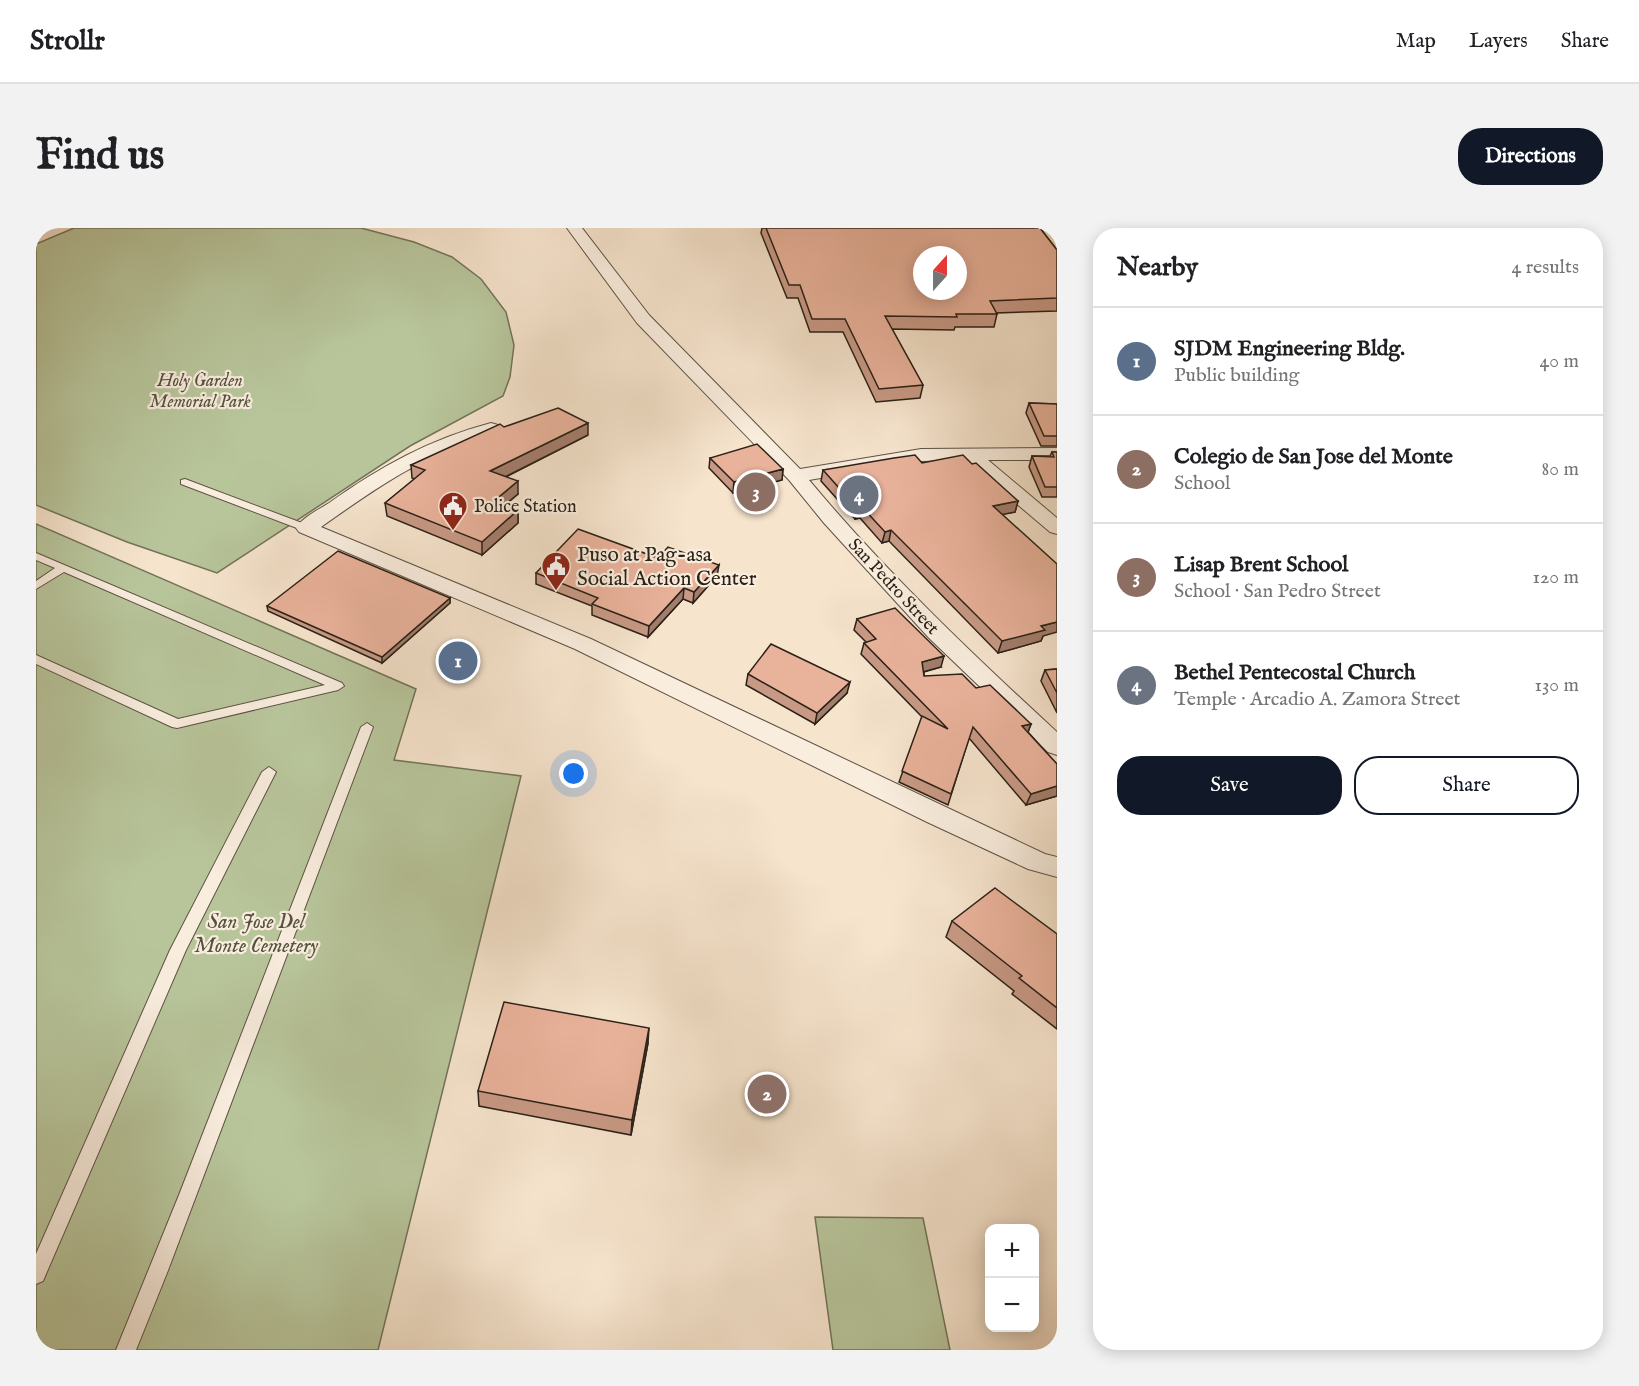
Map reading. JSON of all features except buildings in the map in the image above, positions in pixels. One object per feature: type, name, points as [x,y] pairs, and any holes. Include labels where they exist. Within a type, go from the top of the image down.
[{"type":"street","name":"San Pedro Street","points":[[574,228],[643,319],[796,476],[831,519],[937,633],[1057,746]]},
{"type":"street","points":[[306,528],[371,482],[417,455],[448,442],[491,429]]},
{"type":"street","points":[[969,453],[1057,528]]},
{"type":"street","points":[[796,476],[921,455],[1057,454]]},
{"type":"street","points":[[306,528],[583,644],[946,820],[1038,862],[1057,867]]},
{"type":"lane","points":[[185,482],[306,528]]},
{"type":"lane","points":[[36,556],[338,686],[177,724],[36,659]]},
{"type":"lane","points":[[36,586],[63,568]]},
{"type":"lane","points":[[126,1350],[168,1248],[327,826],[367,727]]},
{"type":"lane","points":[[36,1275],[178,950],[269,772]]},
{"type":"green space","name":"Holy Garden Memorial Park","points":[[74,228],[361,228],[414,242],[452,257],[481,279],[506,312],[514,345],[510,377],[503,396],[410,446],[217,573],[127,542],[36,505],[36,244]]},
{"type":"green space","name":"San Jose Del Monte Cemetery","points":[[36,524],[416,689],[394,760],[521,776],[378,1350],[36,1350]]},
{"type":"green space","points":[[815,1217],[923,1218],[950,1350],[833,1350]]},
{"type":"place","name":"Lisap Brent School","points":[[756,492]]},
{"type":"place","name":"Bethel Pentecostal Church","points":[[859,495]]},
{"type":"place","name":"Police Station","points":[[453,532]]},
{"type":"place","name":"Puso at Pag-asa Social Action Center","points":[[556,592]]},
{"type":"place","name":"SJDM Engineering Bldg.","points":[[458,661]]},
{"type":"place","name":"Colegio de San Jose del Monte","points":[[767,1094]]}]
